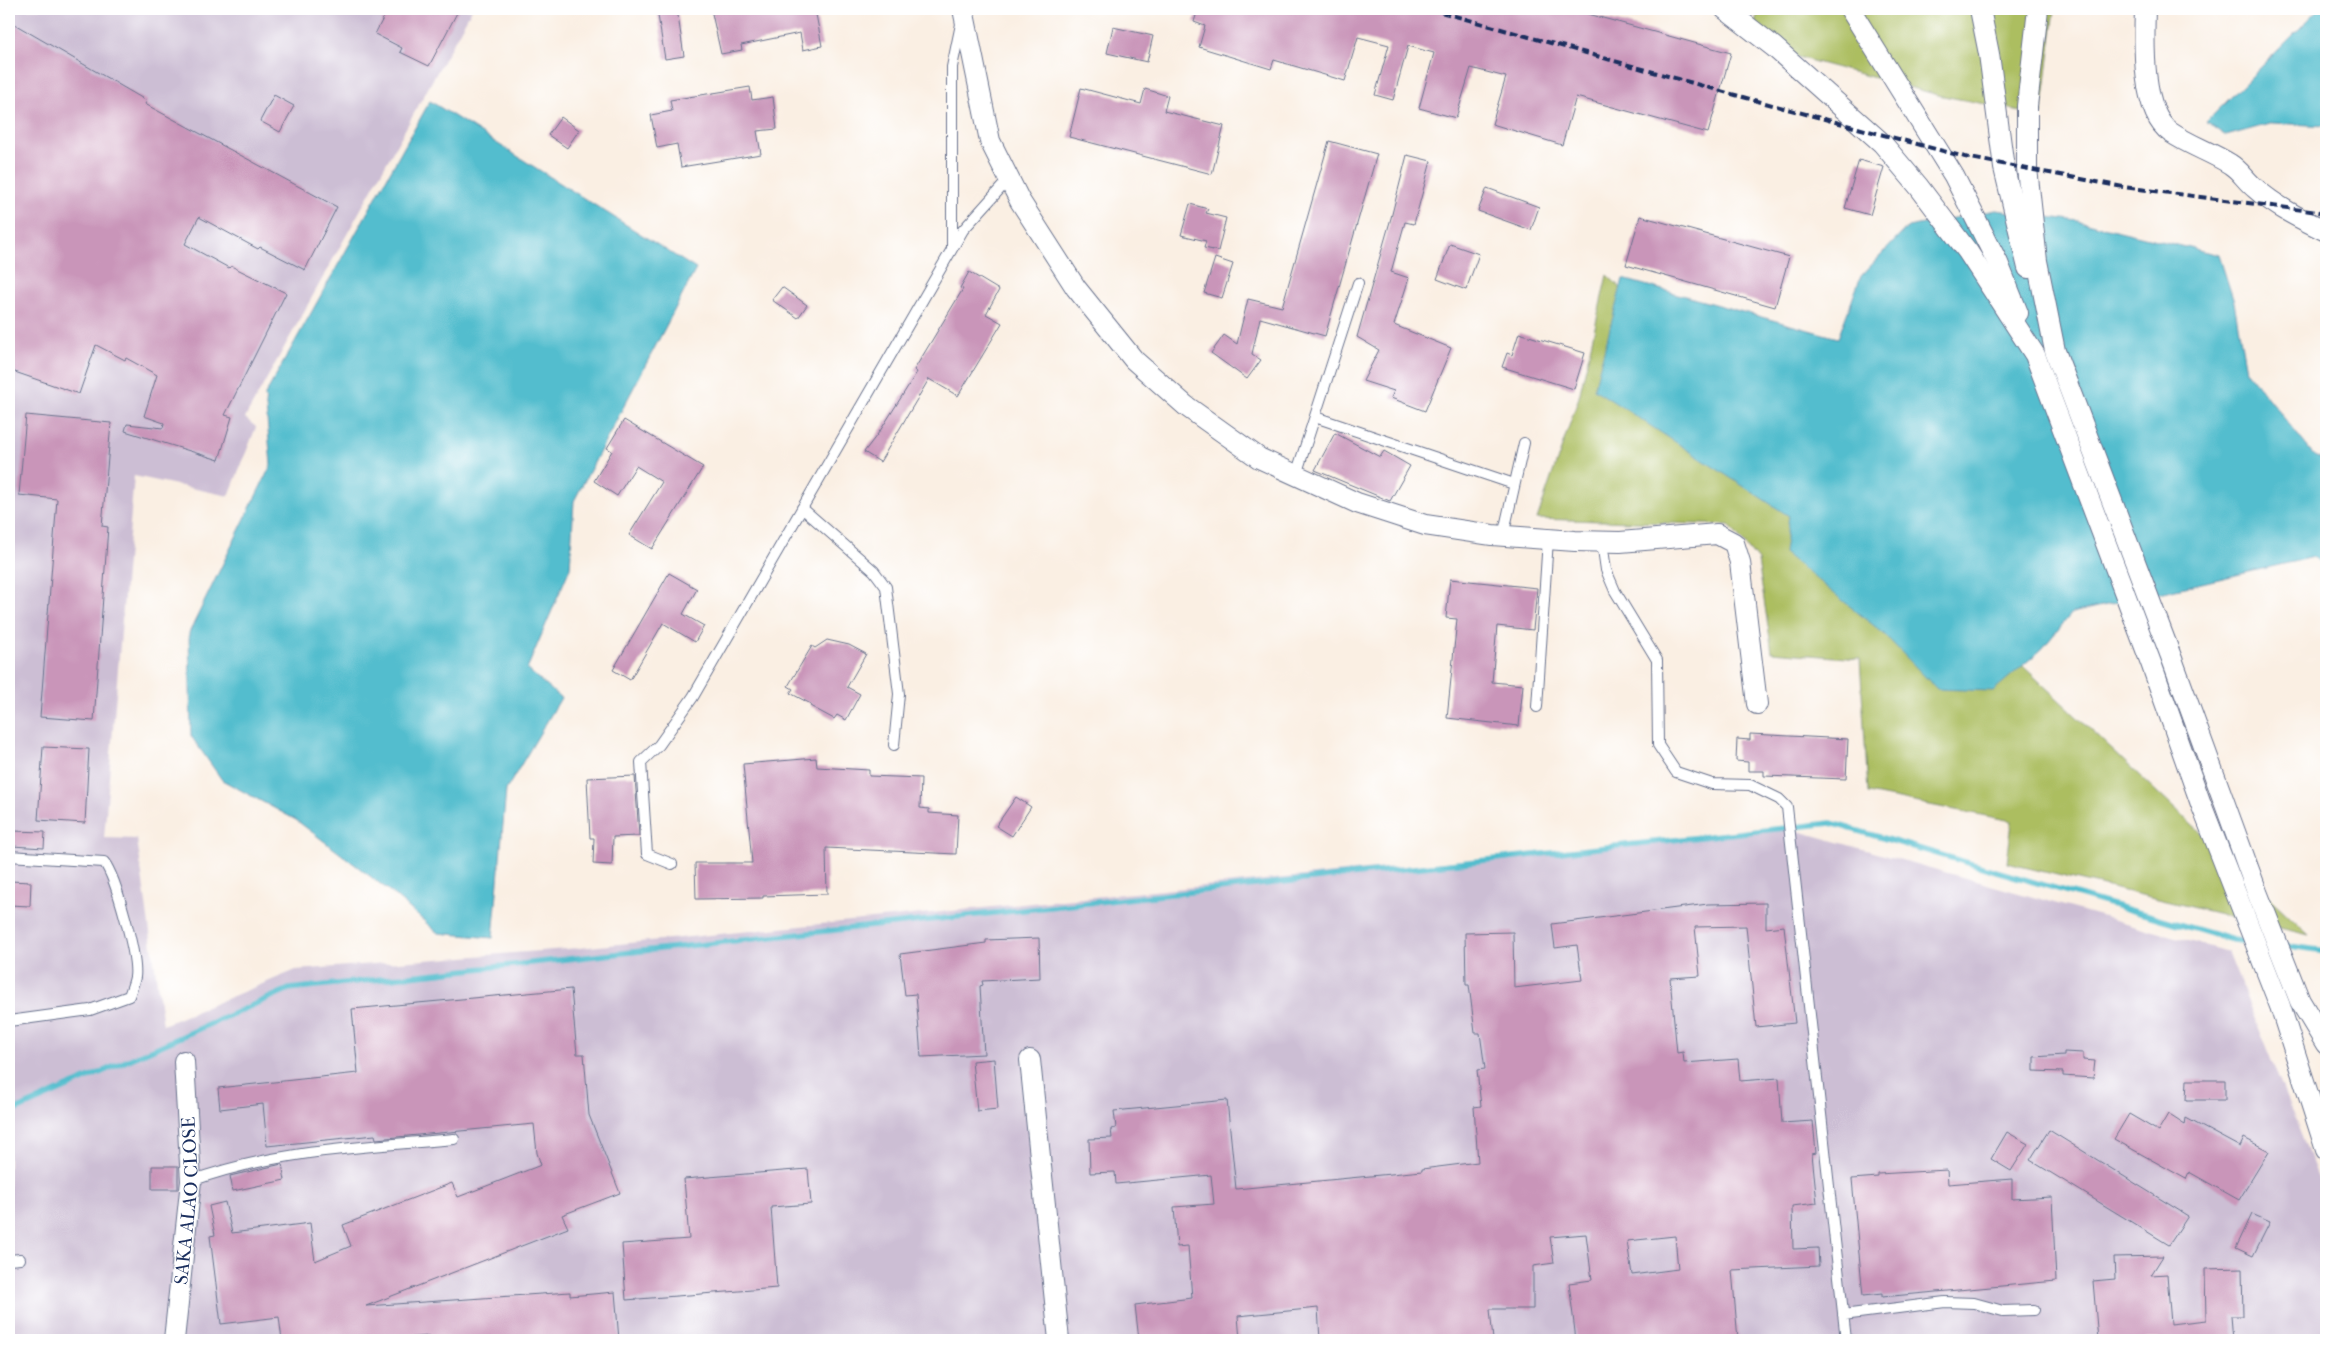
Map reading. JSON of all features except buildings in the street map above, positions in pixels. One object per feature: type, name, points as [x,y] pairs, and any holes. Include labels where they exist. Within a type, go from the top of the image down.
[{"type":"street","points":[[1725,9],[1774,47],[1882,143],[1920,187],[1968,252],[2034,355]]},
{"type":"street","points":[[1850,9],[1954,176],[1998,263],[2151,664],[2201,804],[2280,1006],[2326,1150]]},
{"type":"street","points":[[1980,9],[1989,54],[2004,168],[2034,291],[2257,892],[2300,1001],[2326,1044]]},
{"type":"street","points":[[2038,9],[2027,106],[2027,168],[2037,261],[2055,351]]},
{"type":"street","points":[[2145,9],[2144,49],[2149,89],[2153,109],[2167,131],[2231,164],[2255,188],[2286,212],[2326,231]]},
{"type":"street","points":[[963,10],[990,141],[1020,201],[1076,288],[1134,360],[1186,406],[1259,458],[1357,503],[1425,525],[1503,536],[1602,542],[1717,534],[1734,543],[1740,562],[1757,704]]},
{"type":"street","points":[[1030,1060],[1059,1340]]},
{"type":"street","name":"SAKA ALAO CLOSE","points":[[174,1340],[191,1181],[184,1061]]},
{"type":"lane","points":[[952,249],[952,67],[963,10]]},
{"type":"lane","points":[[672,864],[647,854],[641,762],[659,745],[693,697],[963,230],[1009,179]]},
{"type":"lane","points":[[1296,475],[1358,283]]},
{"type":"lane","points":[[1315,417],[1514,484]]},
{"type":"lane","points":[[1503,536],[1524,443]]},
{"type":"lane","points":[[802,508],[874,571],[886,588],[899,694],[894,746]]},
{"type":"lane","points":[[1538,707],[1548,539]]},
{"type":"lane","points":[[1602,542],[1606,570],[1614,591],[1657,660],[1658,745],[1676,772],[1712,784],[1750,785],[1779,799],[1788,807],[1846,1340]]},
{"type":"lane","points":[[9,856],[104,862],[110,870],[122,905],[136,976],[128,996],[90,1010],[9,1021]]},
{"type":"lane","points":[[191,1181],[222,1169],[295,1153],[454,1139]]},
{"type":"lane","points":[[9,1260],[20,1258]]},
{"type":"lane","points":[[1843,1315],[1945,1302],[1974,1303],[2003,1311],[2034,1310]]},
{"type":"shaded area","points":[[9,9],[472,9],[245,418],[256,427],[229,496],[134,476],[104,838],[137,839],[163,1025],[296,970],[579,948],[1788,828],[2228,952],[2326,1197],[2326,1340],[9,1340]]},
{"type":"green space","points":[[1759,9],[2055,9],[2042,115],[1938,95],[1749,44]]},
{"type":"green space","points":[[1607,275],[2309,935],[2007,863],[2012,821],[1868,793],[1860,659],[1772,652],[1758,561],[1729,525],[1537,519],[1579,397]]},
{"type":"water","points":[[2319,9],[2326,9],[2326,126],[2273,123],[2226,136],[2206,122]]},
{"type":"water","points":[[430,101],[696,269],[574,501],[570,568],[527,669],[561,698],[506,790],[493,938],[438,933],[387,889],[296,820],[222,780],[191,736],[189,633],[271,465],[265,395]]},
{"type":"water","points":[[1996,210],[2078,221],[2219,255],[2234,302],[2246,371],[2314,455],[2326,460],[2326,566],[2314,557],[2072,613],[2042,649],[1993,691],[1937,689],[1883,633],[1784,553],[1789,516],[1594,389],[1623,279],[1838,338],[1861,276],[1908,227]]},
{"type":"waterway","points":[[9,1113],[289,989],[1831,823],[2233,940],[2250,942]]},
{"type":"waterway","points":[[2282,945],[2326,951]]},
{"type":"railway","points":[[1430,9],[1728,93],[1965,157],[2123,187],[2326,213]]}]
